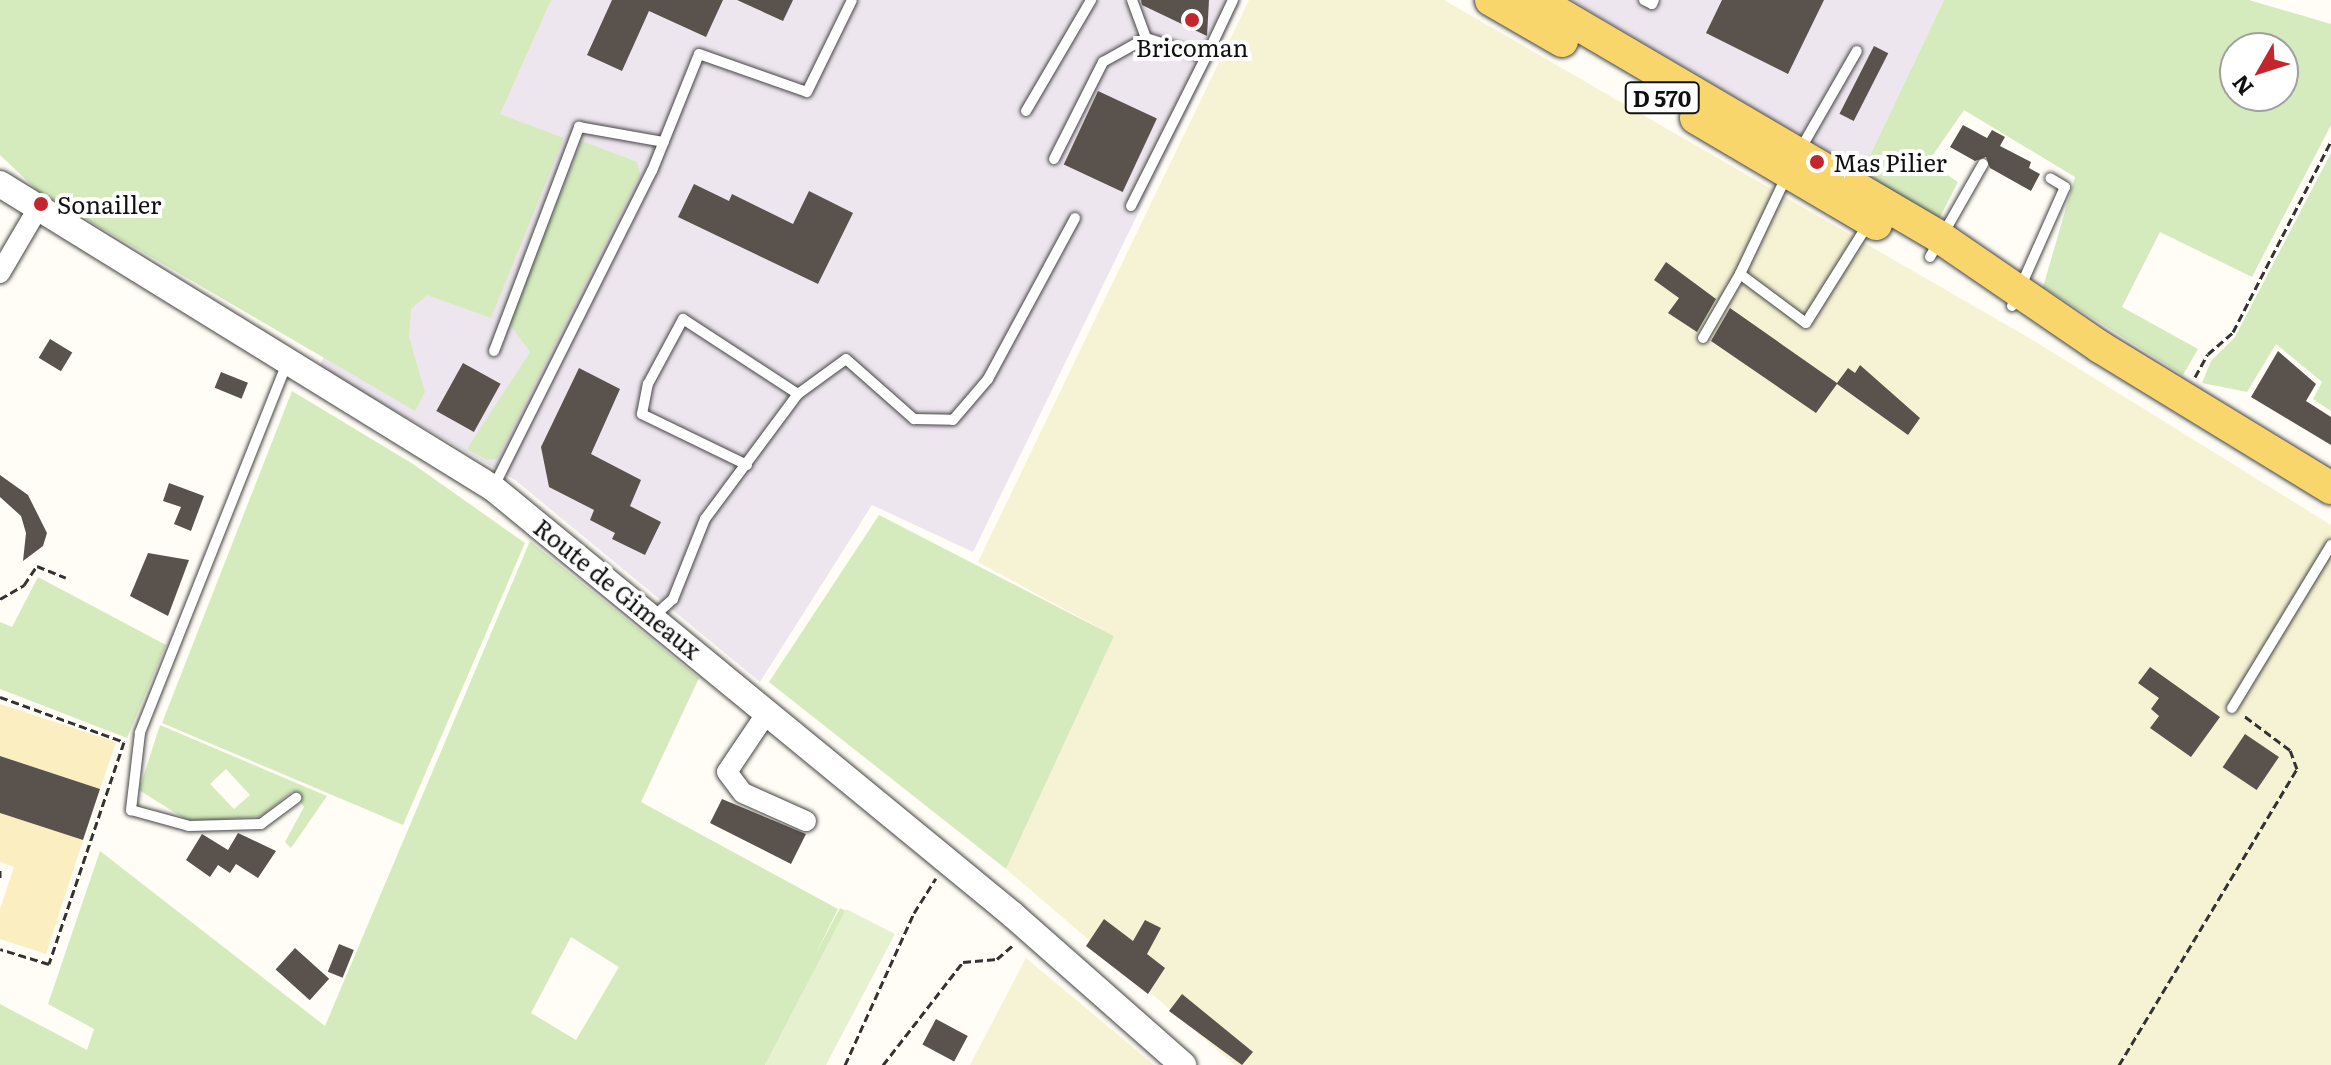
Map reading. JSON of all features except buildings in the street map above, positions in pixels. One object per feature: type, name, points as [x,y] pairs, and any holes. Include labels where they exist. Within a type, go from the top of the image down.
[{"type":"main road","name":"D 570","points":[[1491,0],[1794,162]]},
{"type":"main road","name":"D 570","points":[[1536,0],[1794,162],[2331,488]]},
{"type":"street","name":"Route de Gimeaux","points":[[0,184],[37,210],[493,488],[948,861],[1183,1065]]},
{"type":"street","points":[[0,273],[37,210]]},
{"type":"street","points":[[768,711],[727,772],[743,793],[806,821]]},
{"type":"lane","points":[[493,488],[664,142],[699,54],[807,92],[852,0]]},
{"type":"lane","points":[[1026,111],[1091,0]]},
{"type":"lane","points":[[1132,0],[1146,38]]},
{"type":"lane","points":[[1131,206],[1233,0]]},
{"type":"lane","points":[[1644,0],[1652,4],[1654,0]]},
{"type":"lane","points":[[1054,159],[1103,62],[1146,38],[1206,57]]},
{"type":"lane","points":[[1703,338],[1740,274],[1794,162],[1857,51]]},
{"type":"lane","points":[[494,351],[579,127],[664,142]]},
{"type":"lane","points":[[1936,247],[1983,164]]},
{"type":"lane","points":[[2016,298],[2065,187],[2050,178]]},
{"type":"lane","points":[[1740,274],[1806,323],[1875,210]]},
{"type":"lane","points":[[653,617],[673,599],[705,519],[798,394],[846,359],[914,419],[953,420],[988,379],[1075,218]]},
{"type":"lane","points":[[747,465],[642,414],[648,384],[683,319],[798,394]]},
{"type":"lane","points":[[288,361],[140,733],[131,810],[189,826],[261,824],[296,798]]},
{"type":"lane","points":[[2232,708],[2331,545]]},
{"type":"path","points":[[2184,398],[2208,354],[2233,332],[2331,141]]},
{"type":"path","points":[[0,599],[24,585],[37,566],[66,578]]},
{"type":"path","points":[[0,697],[124,742],[49,964],[0,949]]},
{"type":"path","points":[[2119,1065],[2297,769],[2290,750],[2232,708]]},
{"type":"path","points":[[845,1065],[914,913],[948,861]]},
{"type":"path","points":[[0,870],[0,879]]},
{"type":"path","points":[[883,1065],[963,962],[997,959],[1030,930]]},
{"type":"shaded area","points":[[546,0],[1242,0],[973,552],[872,505],[760,682],[515,480],[319,367],[445,105]]},
{"type":"shaded area","points":[[1249,0],[1444,0],[2036,342],[2331,525],[2331,1065],[1235,1065],[1006,869],[1114,636],[978,562]]},
{"type":"shaded area","points":[[1571,0],[1944,0],[1862,172]]},
{"type":"shaded area","points":[[1026,958],[1154,1065],[970,1065]]},
{"type":"green space","points":[[0,0],[551,0],[500,114],[564,138],[491,318],[427,295],[411,309],[409,337],[425,392],[415,411],[38,191],[0,155]]},
{"type":"green space","points":[[1944,0],[2249,0],[2331,24],[2331,125],[2252,277],[2160,232],[2122,307],[2198,349],[2183,375],[2043,287],[2075,177],[1964,110],[1928,162],[1958,182],[1939,219],[1862,172]]},
{"type":"green space","points":[[582,141],[637,162],[640,174],[497,459],[487,460],[467,449],[530,352],[509,323]]},
{"type":"green space","points":[[2331,153],[2331,411],[2313,399],[2322,382],[2276,344],[2247,392],[2202,383],[2211,361],[2235,337]]},
{"type":"green space","points":[[292,391],[413,464],[525,543],[403,825],[162,723]]},
{"type":"green space","points":[[879,515],[1114,636],[1006,869],[769,682]]},
{"type":"green space","points":[[530,541],[699,678],[641,802],[838,909],[814,957],[840,908],[846,911],[765,1065],[0,1065],[0,1004],[87,1050],[94,1029],[48,1004],[100,851],[325,1026]],"holes":[[[571,937],[619,967],[576,1040],[531,1013]]]},
{"type":"green space","points":[[38,577],[166,645],[127,738],[0,689],[0,622],[12,627]]},
{"type":"green space","points":[[160,725],[327,796],[291,848],[285,842],[304,807],[292,791],[262,816],[190,822],[139,790]],"holes":[[[226,769],[250,795],[234,809],[210,784]]]},
{"type":"green space","points":[[846,909],[895,934],[826,1065],[765,1065]]},
{"type":"sand","points":[[0,704],[116,742],[100,789],[0,756]]},
{"type":"sand","points":[[0,813],[83,840],[46,954],[0,939],[0,909],[14,867],[0,862]]},
{"type":"place","name":"Bricoman","points":[[1192,20]]},
{"type":"place","name":"Mas Pilier","points":[[1817,162]]},
{"type":"place","name":"Sonailler","points":[[41,204]]}]
